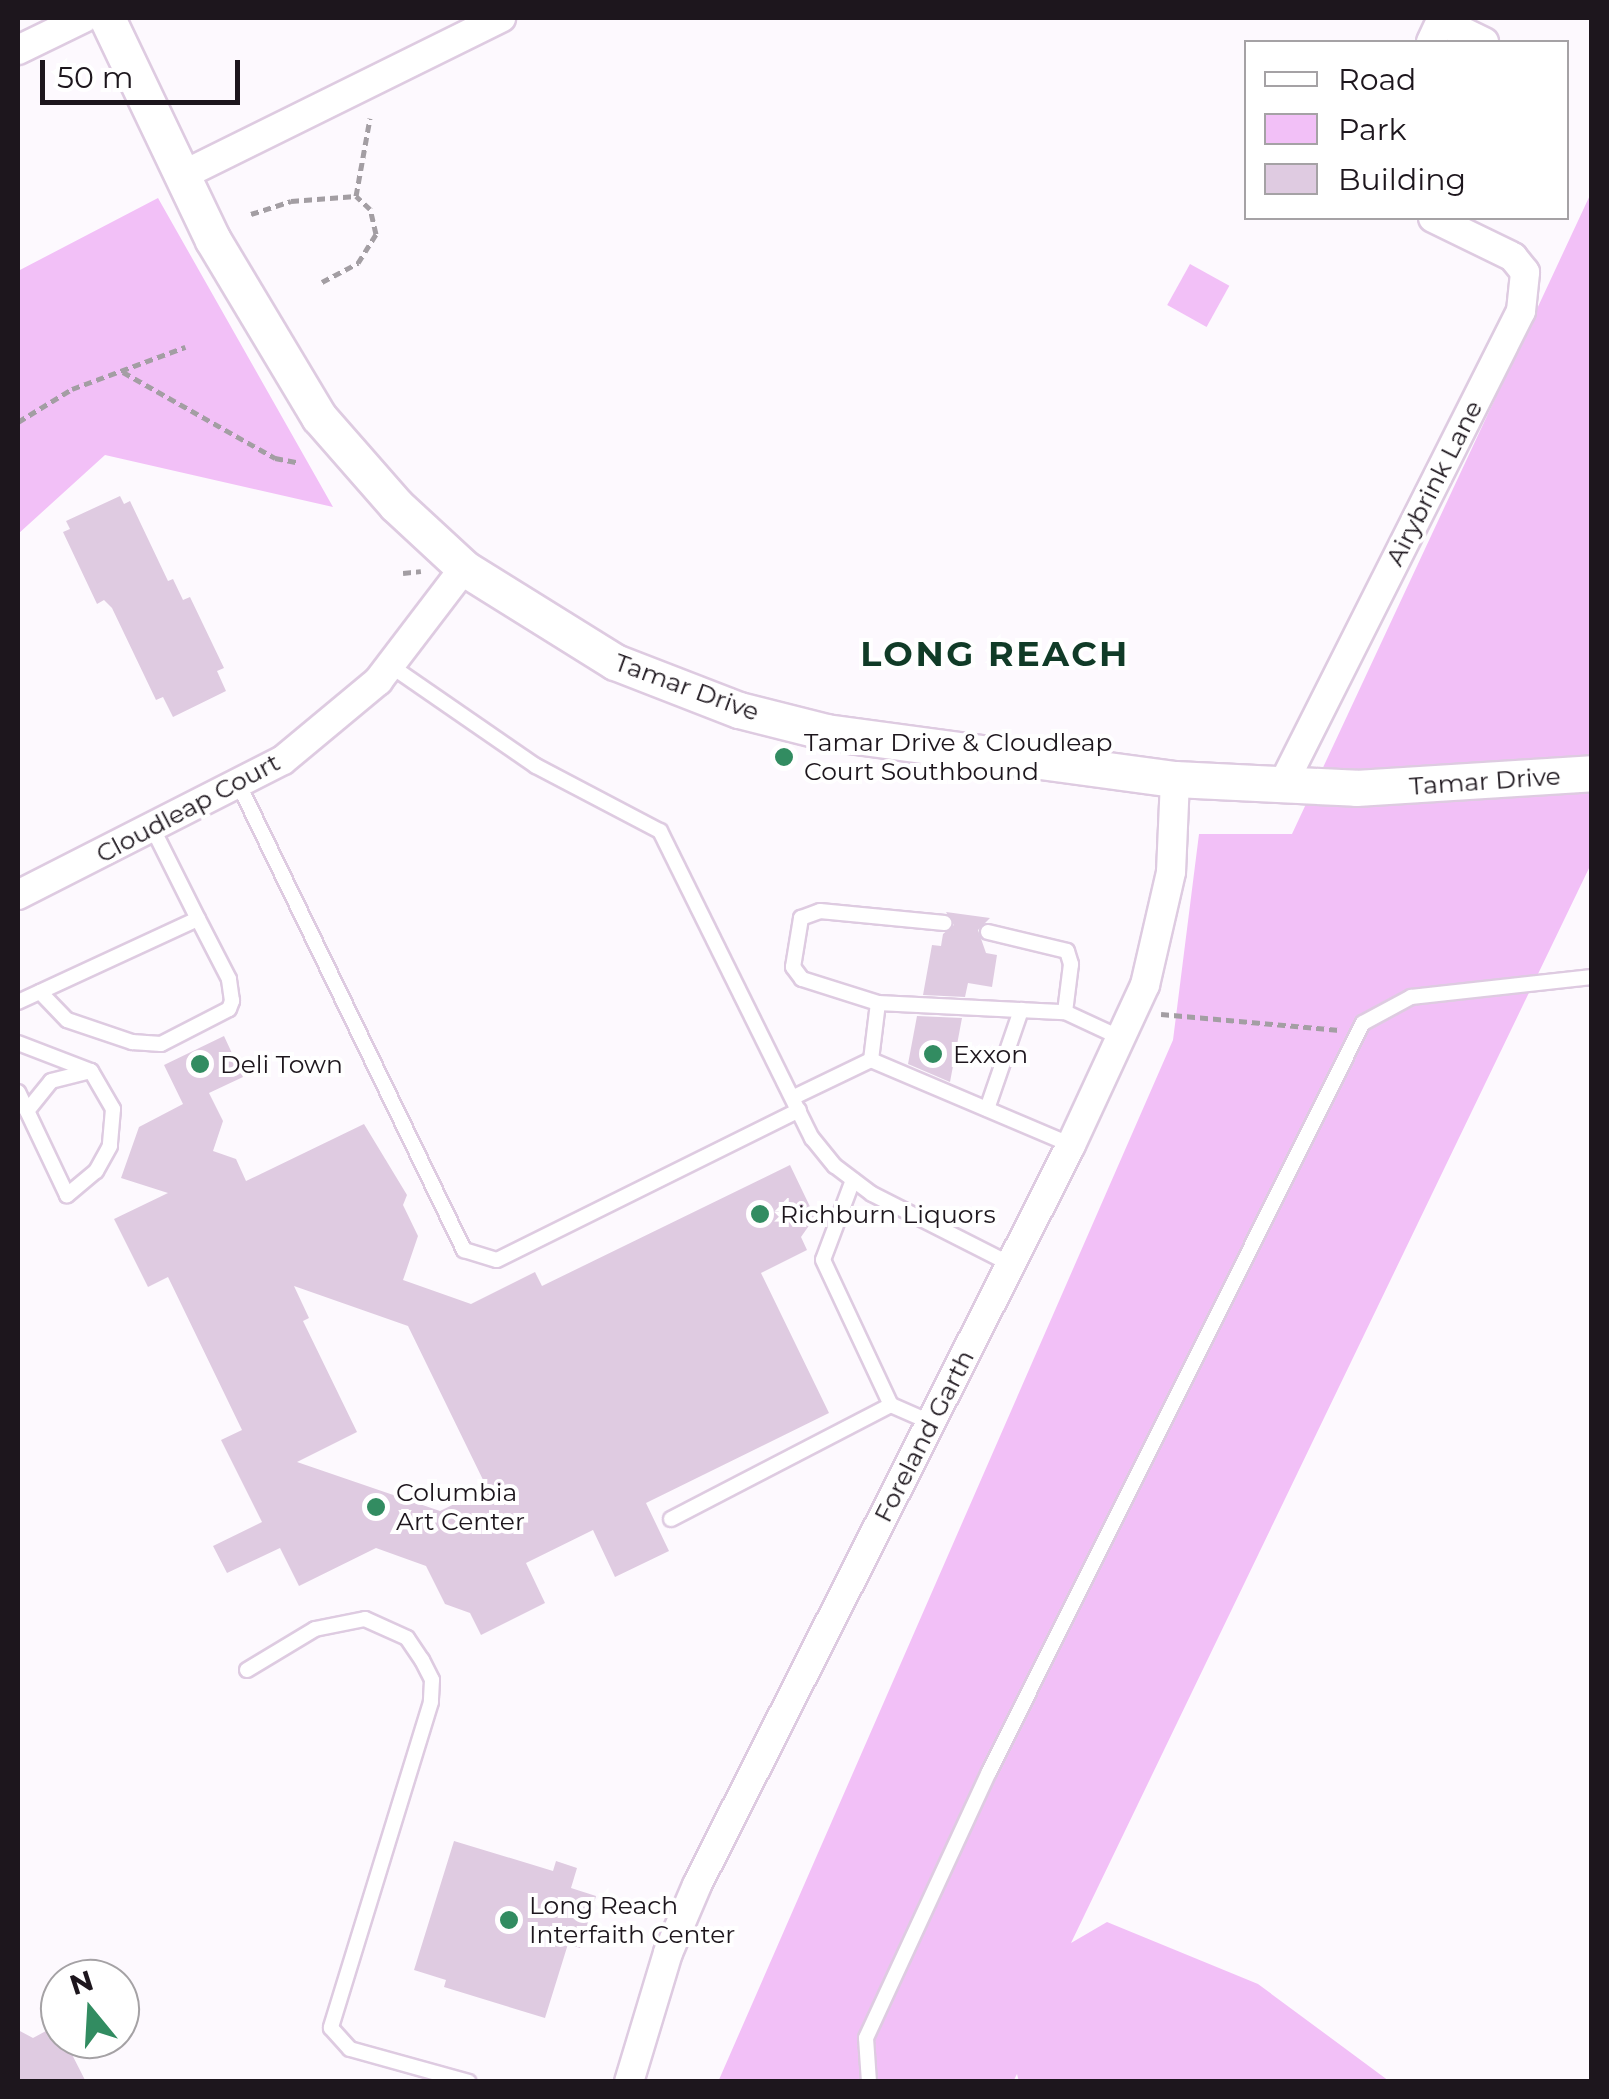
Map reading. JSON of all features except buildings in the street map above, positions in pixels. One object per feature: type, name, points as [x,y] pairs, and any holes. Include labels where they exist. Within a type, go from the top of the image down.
[{"type":"street","points":[[18,50],[84,18]]},
{"type":"street","name":"Tamar Drive","points":[[107,18],[248,307],[319,417],[396,505],[464,568],[615,662],[739,710],[826,732],[1175,780],[1280,788],[1452,786],[1592,774]]},
{"type":"street","points":[[182,175],[501,18]]},
{"type":"street","points":[[1431,40],[1441,21],[1480,40]]},
{"type":"street","name":"Airybrink Lane","points":[[1280,788],[1524,300],[1525,272],[1513,256],[1437,220]]},
{"type":"street","name":"Cloudleap Court","points":[[18,896],[240,785],[342,715],[391,666],[464,568]]},
{"type":"street","name":"Foreland Garth","points":[[629,2082],[668,1954],[697,1885],[1071,1145],[1133,1011],[1165,908],[1175,780]]},
{"type":"lane","points":[[391,666],[536,766],[660,831],[812,1138],[854,1180],[1010,1264]]},
{"type":"lane","points":[[240,785],[464,1250],[497,1260],[872,1060]]},
{"type":"lane","points":[[40,992],[67,1020],[146,1046],[161,1044],[229,1010],[229,980],[153,829]]},
{"type":"lane","points":[[944,923],[810,912],[795,931],[793,967],[817,986],[878,1003],[1065,1012],[1120,1038]]},
{"type":"lane","points":[[18,1002],[198,919]]},
{"type":"lane","points":[[988,932],[1066,951],[1071,964],[1065,1012]]},
{"type":"lane","points":[[868,2082],[866,2038],[980,1790],[1360,1028],[1376,1010],[1411,997],[1592,977]]},
{"type":"lane","points":[[872,1060],[878,1003]]},
{"type":"lane","points":[[988,1109],[1021,1010]]},
{"type":"lane","points":[[18,1044],[91,1072],[113,1109],[114,1128],[96,1171],[67,1194],[18,1092]]},
{"type":"lane","points":[[872,1060],[1071,1145]]},
{"type":"lane","points":[[26,1111],[51,1082],[91,1072]]},
{"type":"lane","points":[[854,1180],[823,1260],[891,1405],[930,1422]]},
{"type":"lane","points":[[671,1518],[891,1405]]},
{"type":"lane","points":[[247,1670],[315,1629],[365,1620],[408,1638],[422,1660],[432,1680],[431,1702],[332,2028],[350,2049],[469,2082]]},
{"type":"path","points":[[322,282],[370,252],[374,220],[356,196],[370,118]]},
{"type":"path","points":[[251,214],[291,201],[356,196]]},
{"type":"path","points":[[18,422],[72,389],[186,347]]},
{"type":"path","points":[[123,372],[275,458],[300,463]]},
{"type":"path","points":[[1133,1011],[1308,1032],[1360,1028]]},
{"type":"green space","points":[[1591,193],[1591,864],[1071,1943],[1107,1922],[1258,1984],[1389,2081],[1019,2082],[1017,2074],[1013,2082],[718,2082],[1173,1040],[1199,834],[1292,834]]},
{"type":"green space","points":[[158,198],[333,507],[105,455],[18,534],[18,271]]},
{"type":"green space","points":[[1190,264],[1229,286],[1207,327],[1167,305]]},
{"type":"place","name":"Tamar Drive & Cloudleap Court Southbound","points":[[784,757]]},
{"type":"place","name":"Exxon","points":[[933,1054]]},
{"type":"place","name":"Deli Town","points":[[200,1064]]},
{"type":"place","name":"Richburn Liquors","points":[[760,1214]]},
{"type":"place","name":"Columbia Art Center","points":[[376,1507]]},
{"type":"place","name":"Long Reach Interfaith Center","points":[[509,1920]]},
{"type":"district","name":"LONG REACH","points":[[995,654]]}]
